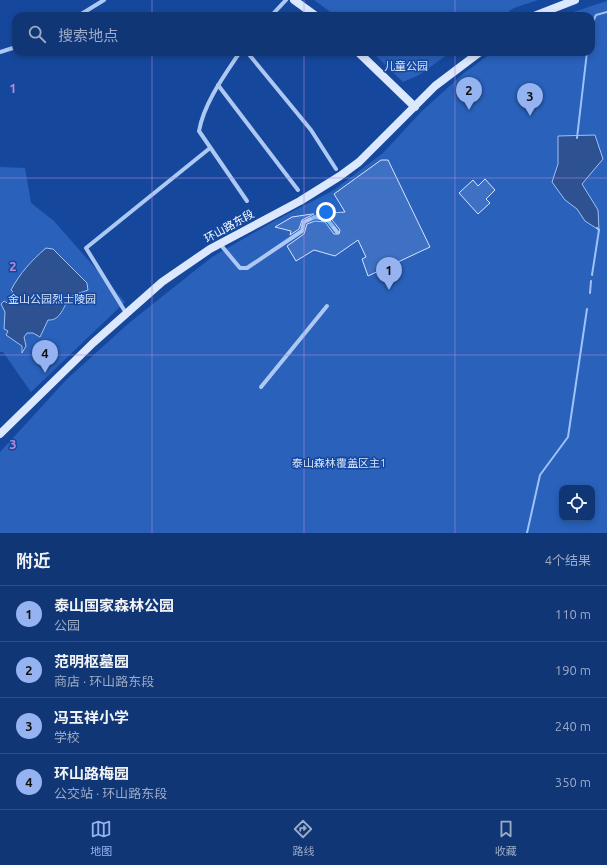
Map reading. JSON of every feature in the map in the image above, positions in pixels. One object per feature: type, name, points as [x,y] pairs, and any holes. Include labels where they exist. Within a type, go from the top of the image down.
[{"type":"main road","points":[[294,0],[310,12]]},
{"type":"main road","points":[[544,12],[575,0]]},
{"type":"main road","points":[[362,56],[415,107]]},
{"type":"main road","name":"环山路东段","points":[[0,434],[126,313],[162,282],[220,244],[300,201],[340,176],[359,162],[436,86],[475,56]]},
{"type":"street","points":[[84,12],[104,0]]},
{"type":"street","points":[[275,12],[286,0]]},
{"type":"street","points":[[0,52],[12,48]]},
{"type":"street","points":[[237,56],[218,85],[200,122],[198,131],[247,201]]},
{"type":"street","points":[[250,56],[311,130],[336,169]]},
{"type":"street","points":[[218,85],[298,190]]},
{"type":"street","points":[[126,313],[86,248],[210,148]]},
{"type":"street","points":[[220,244],[240,268],[247,268],[285,244],[302,231],[304,222],[315,218],[327,219],[337,232]]},
{"type":"street","points":[[261,387],[327,306]]},
{"type":"green space","points":[[314,0],[538,0],[514,8],[508,12],[330,12]]},
{"type":"green space","name":"泰山森林覆盖区主1","points":[[607,1],[607,533],[0,533],[0,452],[67,379],[129,323],[212,257],[276,220],[334,190],[383,153],[421,112],[464,73],[487,56],[595,56],[595,12],[573,12]]},
{"type":"green space","name":"儿童公园","points":[[376,56],[445,56],[419,75],[403,82]]},
{"type":"green space","name":"金山公园烈士陵园","points":[[0,167],[25,168],[31,203],[54,221],[125,302],[31,392],[3,352],[0,352]]},
{"type":"shaded area","points":[[595,135],[603,159],[582,184],[598,210],[599,230],[585,221],[577,209],[565,200],[552,182],[558,164],[558,136]]},
{"type":"shaded area","points":[[46,248],[53,249],[87,283],[88,290],[76,294],[70,298],[59,316],[52,320],[48,320],[40,337],[33,333],[27,333],[24,337],[26,346],[22,353],[22,346],[6,335],[8,331],[4,329],[5,312],[1,304],[4,301],[9,304],[9,299],[13,292],[11,290],[18,278],[31,262]]},
{"type":"building","points":[[381,160],[388,160],[430,247],[368,276],[362,259],[366,257],[358,240],[335,256],[314,250],[296,261],[287,246],[304,234],[307,224],[315,221],[325,222],[334,234],[339,234],[340,230],[329,216],[316,214],[345,212],[334,194]]},
{"type":"building","points":[[485,179],[495,190],[486,199],[490,203],[478,214],[459,193],[473,180],[478,186]]},
{"type":"building","points":[[314,214],[302,220],[299,229],[290,235],[291,231],[275,227],[292,217]]},
{"type":"waterway","points":[[595,17],[596,15],[607,12]]},
{"type":"waterway","points":[[577,138],[587,56]]},
{"type":"waterway","points":[[592,275],[599,230],[597,228]]},
{"type":"waterway","points":[[590,293],[591,281]]},
{"type":"waterway","points":[[527,533],[540,475],[568,437],[587,309]]},
{"type":"place","name":"范明枢墓园","points":[[469,110]]},
{"type":"place","name":"冯玉祥小学","points":[[530,116]]},
{"type":"place","name":"泰山国家森林公园","points":[[389,290]]},
{"type":"place","name":"环山路梅园","points":[[45,373]]}]
